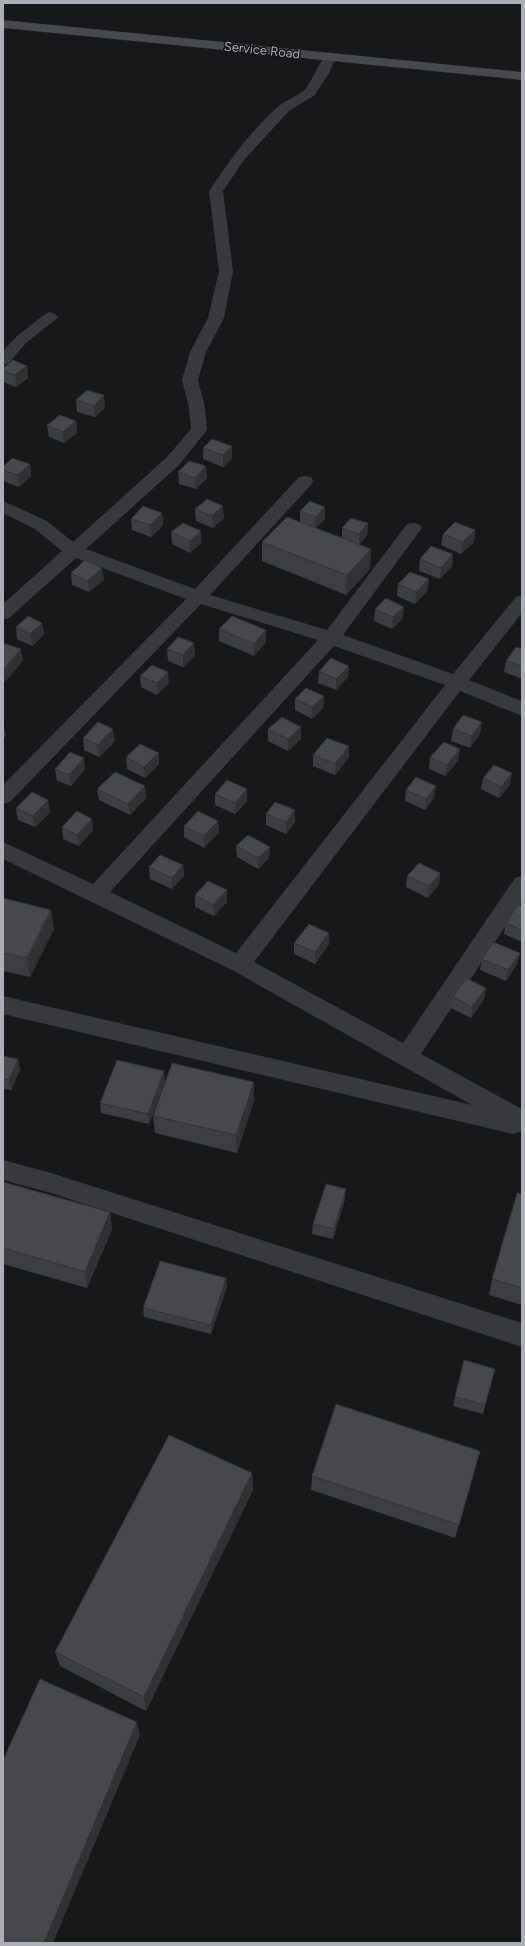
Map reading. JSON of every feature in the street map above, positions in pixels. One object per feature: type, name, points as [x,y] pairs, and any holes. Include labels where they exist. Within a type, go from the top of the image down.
[{"type":"main road","name":"Service Road","points":[[3,24],[522,76]]},
{"type":"street","points":[[3,614],[72,550],[173,461],[199,430],[197,408],[190,380],[198,352],[216,318],[226,271],[216,191],[239,156],[284,108],[310,92],[323,73],[330,57]]},
{"type":"street","points":[[3,360],[21,340],[50,317]]},
{"type":"street","points":[[3,797],[198,597],[305,481]]},
{"type":"street","points":[[3,506],[41,525],[72,550],[198,597],[331,638],[457,682],[522,708]]},
{"type":"street","points":[[95,894],[331,638],[413,528]]},
{"type":"street","points":[[240,964],[457,682],[522,601]]},
{"type":"street","points":[[3,850],[240,964],[522,1121]]},
{"type":"street","points":[[406,1057],[522,884]]},
{"type":"street","points":[[3,1005],[522,1126]]},
{"type":"street","points":[[3,1170],[51,1183],[522,1335]]},
{"type":"building","points":[[13,360],[27,366],[14,375],[3,371],[3,368]]},
{"type":"building","points":[[87,390],[104,395],[94,406],[76,400]]},
{"type":"building","points":[[60,415],[76,421],[63,432],[47,425]]},
{"type":"building","points":[[212,439],[232,446],[223,455],[203,448]]},
{"type":"building","points":[[12,458],[30,464],[18,475],[3,470],[3,467]]},
{"type":"building","points":[[189,461],[206,466],[195,478],[178,472]]},
{"type":"building","points":[[207,499],[223,506],[212,516],[195,509]]},
{"type":"building","points":[[310,501],[325,507],[316,517],[300,511]]},
{"type":"building","points":[[143,506],[162,513],[150,525],[131,519]]},
{"type":"building","points":[[287,517],[371,549],[347,575],[262,542]]},
{"type":"building","points":[[351,518],[368,523],[359,534],[342,528]]},
{"type":"building","points":[[455,522],[475,530],[463,542],[443,534]]},
{"type":"building","points":[[183,523],[201,531],[190,541],[171,532]]},
{"type":"building","points":[[431,546],[453,554],[441,568],[420,559]]},
{"type":"building","points":[[85,560],[102,568],[88,581],[71,573]]},
{"type":"building","points":[[410,572],[429,579],[416,592],[398,584]]},
{"type":"building","points":[[386,598],[404,607],[393,617],[375,609]]},
{"type":"building","points":[[28,616],[42,623],[30,634],[16,627]]},
{"type":"building","points":[[232,616],[266,630],[254,644],[219,629]]},
{"type":"building","points":[[178,637],[194,643],[183,655],[167,649]]},
{"type":"building","points":[[3,643],[21,649],[3,670]]},
{"type":"building","points":[[516,647],[522,649],[522,666],[506,661]]},
{"type":"building","points":[[331,658],[349,666],[336,679],[319,671]]},
{"type":"building","points":[[152,665],[168,672],[157,683],[140,676]]},
{"type":"building","points":[[306,688],[324,696],[312,707],[295,699]]},
{"type":"building","points":[[463,715],[482,722],[472,736],[453,729]]},
{"type":"building","points":[[282,717],[301,727],[288,739],[268,729]]},
{"type":"building","points":[[98,722],[113,729],[98,745],[83,738]]},
{"type":"building","points":[[327,738],[349,746],[335,764],[313,755]]},
{"type":"building","points":[[444,742],[460,749],[447,765],[430,757]]},
{"type":"building","points":[[140,744],[159,753],[144,767],[126,757]]},
{"type":"building","points":[[70,752],[84,758],[69,775],[55,769]]},
{"type":"building","points":[[494,765],[512,773],[501,787],[483,778]]},
{"type":"building","points":[[115,772],[145,786],[128,804],[97,789]]},
{"type":"building","points":[[416,777],[436,786],[426,799],[406,790]]},
{"type":"building","points":[[227,780],[247,789],[235,803],[215,794]]},
{"type":"building","points":[[32,792],[48,800],[33,816],[16,808]]},
{"type":"building","points":[[275,802],[295,810],[286,822],[266,814]]},
{"type":"building","points":[[77,811],[92,819],[77,835],[62,827]]},
{"type":"building","points":[[198,811],[218,821],[204,836],[184,826]]},
{"type":"building","points":[[248,835],[270,847],[258,858],[236,846]]},
{"type":"building","points":[[160,855],[183,865],[172,878],[149,867]]},
{"type":"building","points":[[419,863],[440,873],[429,886],[407,876]]},
{"type":"building","points":[[208,881],[227,890],[213,905],[195,895]]},
{"type":"building","points":[[3,898],[51,910],[27,958],[3,953]]},
{"type":"building","points":[[518,904],[522,906],[522,930],[506,923]]},
{"type":"building","points":[[309,924],[329,933],[315,952],[294,943]]},
{"type":"building","points":[[493,942],[520,953],[508,970],[482,959]]},
{"type":"building","points":[[466,978],[486,988],[472,1007],[453,997]]},
{"type":"building","points":[[3,1056],[18,1059],[9,1080],[3,1079]]},
{"type":"building","points":[[117,1060],[164,1071],[148,1114],[100,1103]]},
{"type":"building","points":[[172,1063],[254,1082],[236,1135],[153,1116]]},
{"type":"building","points":[[3,1182],[110,1212],[85,1272],[3,1248]]},
{"type":"building","points":[[326,1184],[346,1189],[334,1229],[313,1224]]},
{"type":"building","points":[[517,1193],[522,1194],[522,1288],[492,1279]]},
{"type":"building","points":[[160,1261],[226,1278],[211,1325],[143,1308]]},
{"type":"building","points":[[464,1360],[495,1369],[485,1405],[455,1397]]},
{"type":"building","points":[[336,1404],[480,1451],[459,1525],[312,1476]]},
{"type":"building","points":[[169,1435],[252,1473],[144,1697],[55,1652]]},
{"type":"building","points":[[40,1679],[137,1722],[44,1943],[3,1943],[3,1760]]}]
